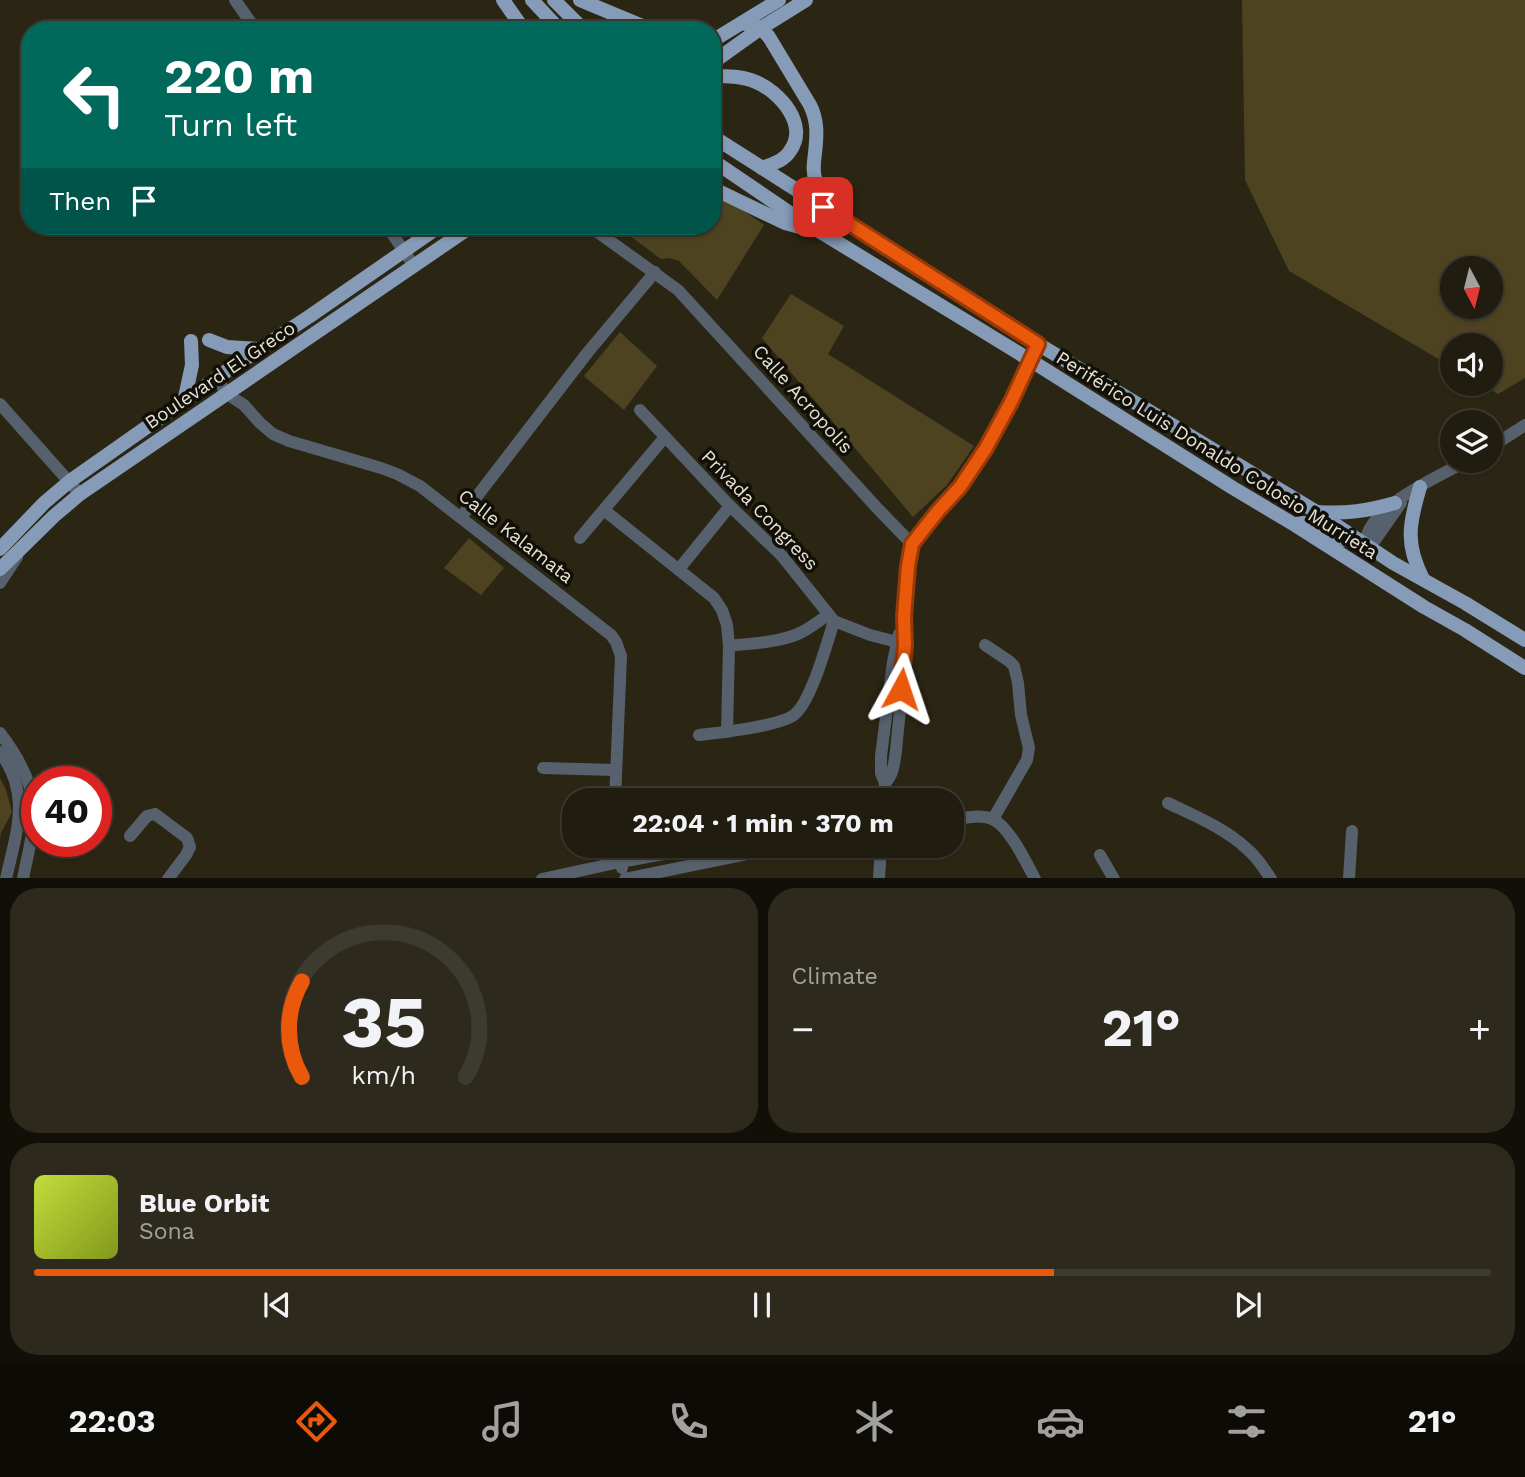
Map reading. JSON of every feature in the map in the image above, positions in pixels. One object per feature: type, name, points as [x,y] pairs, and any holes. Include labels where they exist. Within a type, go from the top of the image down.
[{"type":"main road","points":[[503,0],[518,21]]},
{"type":"main road","points":[[532,0],[552,21]]},
{"type":"main road","points":[[554,0],[575,21]]},
{"type":"main road","points":[[580,0],[630,21]]},
{"type":"main road","points":[[721,32],[742,23],[779,0]]},
{"type":"main road","points":[[721,57],[806,0]]},
{"type":"main road","points":[[742,23],[761,28],[769,37],[815,116],[817,139],[813,172],[816,181],[822,191],[863,232]]},
{"type":"main road","points":[[721,76],[734,76],[758,83],[774,93],[789,109],[796,132],[795,143],[784,159],[762,168]]},
{"type":"main road","name":"Periférico Luis Donaldo Colosio Murrieta","points":[[721,142],[1038,344],[1315,511],[1393,563],[1525,640]]},
{"type":"main road","name":"Periférico Luis Donaldo Colosio Murrieta","points":[[721,166],[818,232],[1030,360],[1525,668]]},
{"type":"main road","points":[[721,192],[797,228],[818,232]]},
{"type":"main road","name":"Boulevard El Greco","points":[[3,544],[70,481],[426,235]]},
{"type":"main road","name":"Boulevard El Greco","points":[[0,569],[80,494],[459,235]]},
{"type":"main road","points":[[209,340],[228,347],[259,349]]},
{"type":"main road","points":[[184,402],[192,365],[191,341]]},
{"type":"main road","points":[[1414,491],[1410,533],[1414,561],[1424,580]]},
{"type":"main road","points":[[1315,511],[1361,512],[1395,503]]},
{"type":"main road","points":[[1295,524],[1312,524],[1344,540],[1366,544],[1395,577],[1407,597]]},
{"type":"street","points":[[235,0],[250,21]]},
{"type":"street","points":[[393,235],[414,266]]},
{"type":"street","name":"Calle Acropolis","points":[[602,235],[678,289],[912,544]]},
{"type":"street","points":[[461,517],[588,352],[660,276]]},
{"type":"street","points":[[884,788],[880,768],[896,689],[912,544],[960,487],[986,448],[1038,344]]},
{"type":"street","name":"Calle Kalamata","points":[[222,374],[244,405],[273,434],[397,474],[421,486],[611,635],[621,656],[615,788]]},
{"type":"street","points":[[0,404],[80,494]]},
{"type":"street","name":"Privada Congress","points":[[640,410],[730,506],[782,556],[831,618]]},
{"type":"street","points":[[1503,439],[1525,425]]},
{"type":"street","points":[[580,538],[665,437]]},
{"type":"street","points":[[1414,491],[1375,540],[1366,544],[1370,527],[1382,512],[1414,491],[1446,473]]},
{"type":"street","points":[[680,569],[730,506]]},
{"type":"street","points":[[604,510],[680,569],[714,598],[722,610],[729,646],[727,732]]},
{"type":"street","points":[[0,583],[26,542]]},
{"type":"street","points":[[729,646],[794,635],[831,618],[870,635],[901,643]]},
{"type":"street","points":[[699,735],[785,720],[795,714],[807,699],[831,618]]},
{"type":"street","points":[[985,645],[1014,666],[1029,748],[1027,760],[993,819]]},
{"type":"street","points":[[0,733],[21,766]]},
{"type":"street","points":[[0,752],[11,772],[20,806],[18,828],[6,878]]},
{"type":"street","points":[[543,768],[615,770]]},
{"type":"street","points":[[1168,803],[1234,838],[1248,849],[1271,878]]},
{"type":"street","points":[[130,836],[147,816],[155,814],[187,838],[190,847],[168,878]]},
{"type":"street","points":[[964,819],[993,819],[1006,831],[1035,878]]},
{"type":"street","points":[[1349,878],[1352,831]]},
{"type":"street","points":[[1100,855],[1114,878]]},
{"type":"street","points":[[23,878],[27,857]]},
{"type":"street","points":[[620,858],[624,878],[726,858]]},
{"type":"street","points":[[542,878],[642,858]]},
{"type":"street","points":[[879,878],[880,858]]},
{"type":"shaded area","points":[[1242,0],[1525,0],[1525,378],[1503,391],[1503,333],[1440,333],[1440,360],[1289,271],[1245,180]]},
{"type":"shaded area","points":[[721,200],[764,225],[717,300],[679,261],[661,259],[629,235],[721,235]]},
{"type":"shaded area","points":[[791,294],[844,326],[828,354],[974,446],[947,485],[913,517],[762,338]]},
{"type":"shaded area","points":[[620,332],[657,366],[624,410],[584,376]]},
{"type":"shaded area","points":[[469,538],[504,568],[481,595],[444,568]]},
{"type":"shaded area","points":[[0,778],[12,812],[0,838]]},
{"type":"route","points":[[823,207],[1038,344],[986,448],[960,487],[912,544],[904,616],[905,644],[901,689]]}]
